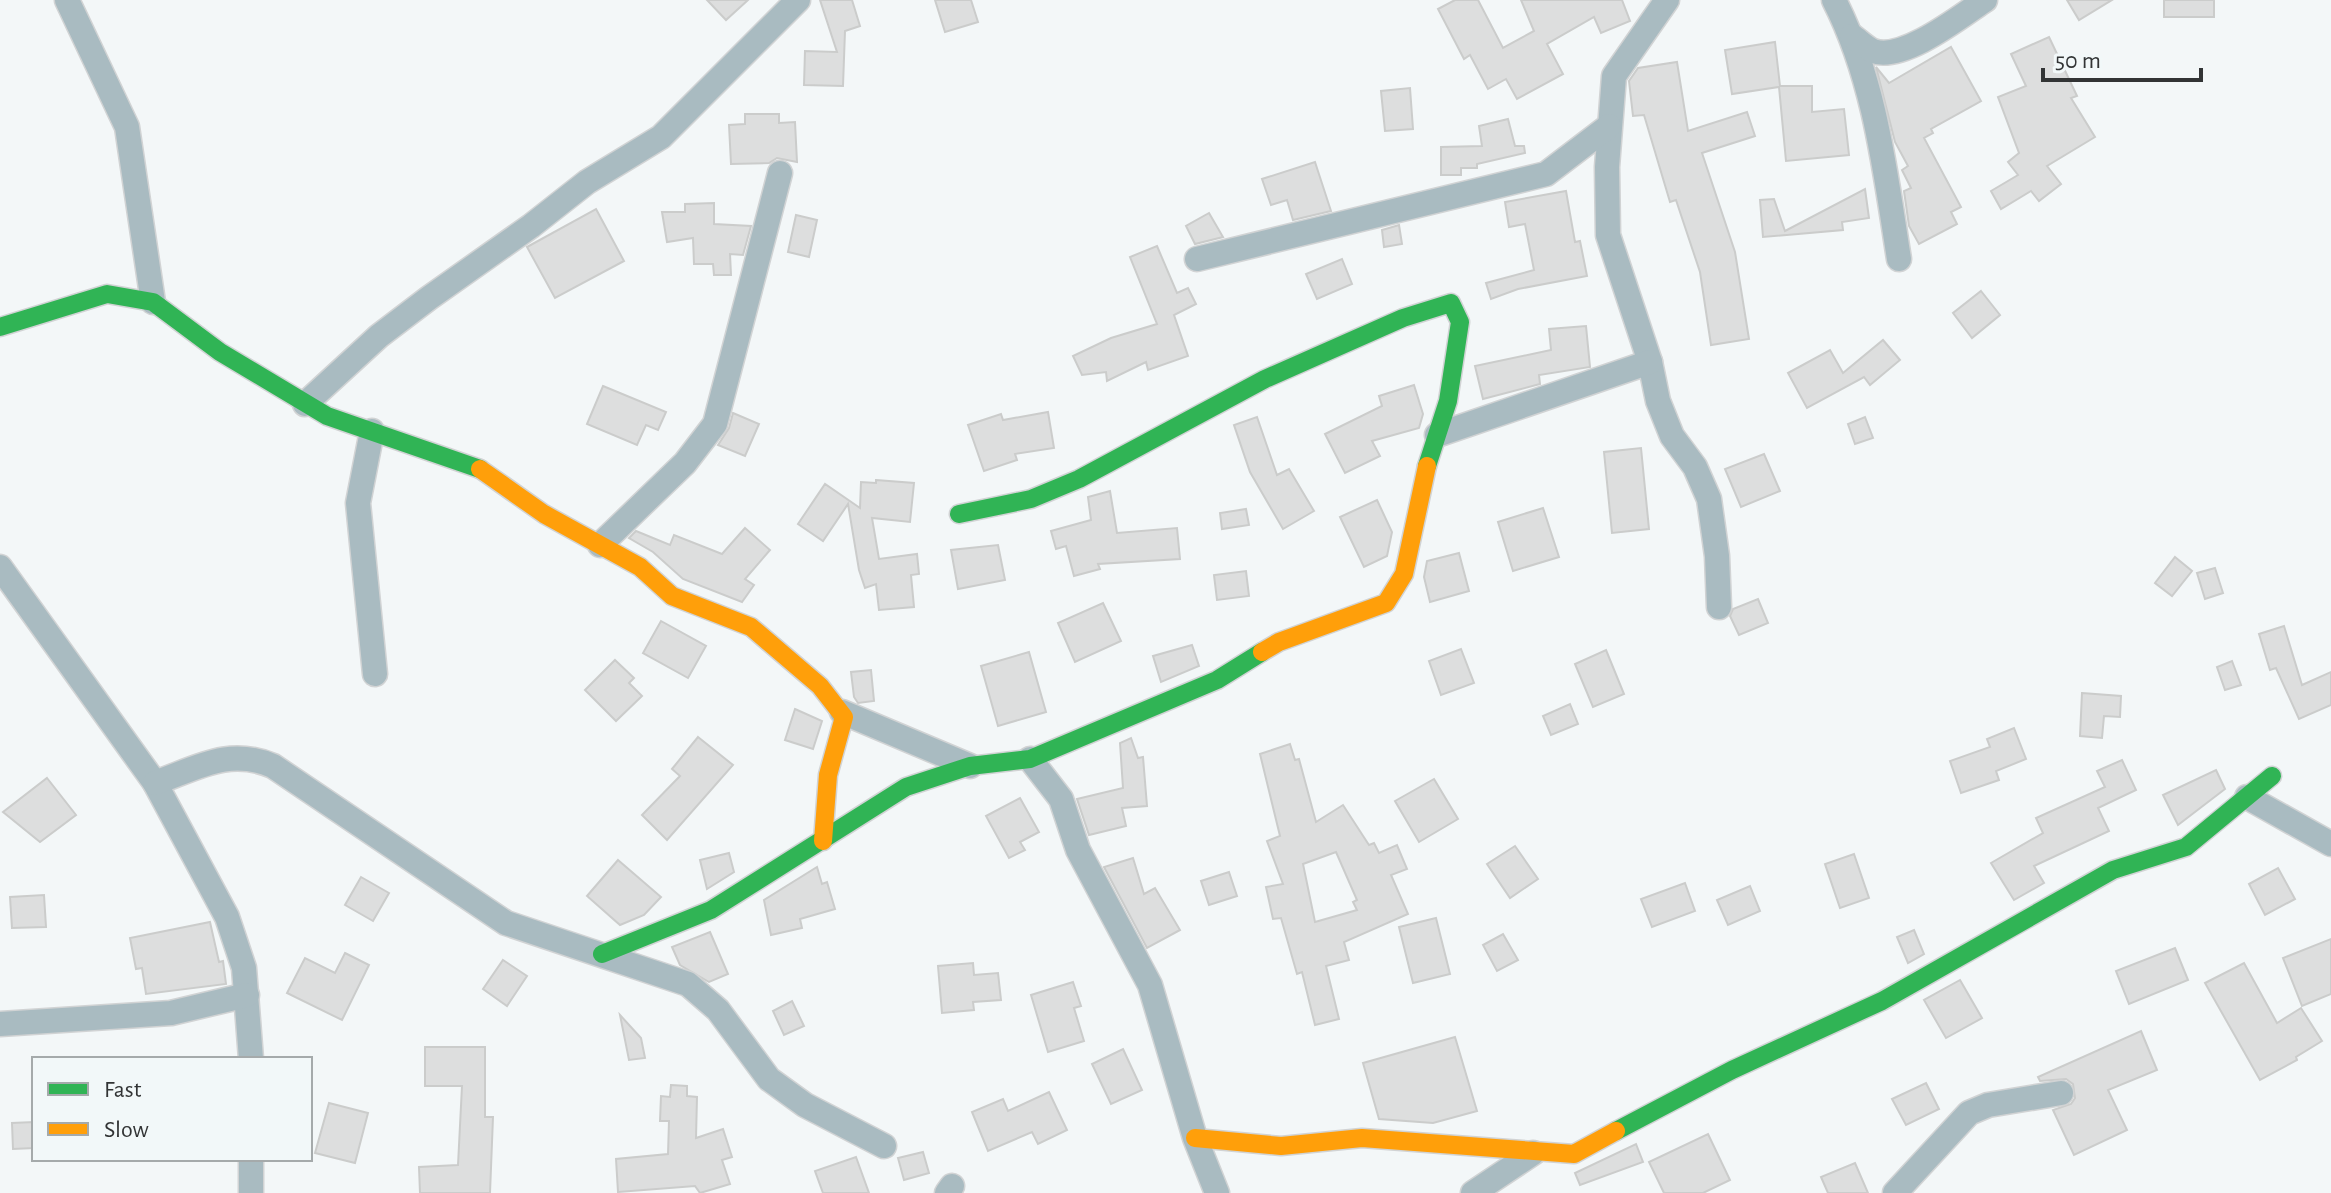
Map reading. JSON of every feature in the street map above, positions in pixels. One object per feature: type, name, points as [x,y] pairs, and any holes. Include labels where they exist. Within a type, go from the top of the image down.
[{"type":"street","points":[[67,0],[127,127],[153,302]]},
{"type":"street","points":[[305,404],[379,336],[429,298],[587,182],[661,137],[798,0]]},
{"type":"street","points":[[1667,0],[1614,76],[1609,126],[1608,235],[1650,362],[1658,401],[1672,436],[1695,467],[1709,499],[1719,607]]},
{"type":"street","points":[[1834,0],[1852,36],[1886,173],[1899,259]]},
{"type":"street","points":[[1852,36],[1873,51],[1895,50],[1932,36],[1985,0]]},
{"type":"street","points":[[1197,259],[1546,174],[1609,126]]},
{"type":"street","points":[[600,545],[685,463],[715,424],[780,173]]},
{"type":"street","points":[[0,327],[107,294],[153,302],[220,352],[305,404],[481,469],[544,514],[640,567],[672,596],[751,627],[820,686],[842,712],[970,766]]},
{"type":"street","points":[[602,954],[711,910],[906,787],[970,766],[1030,759],[1217,680],[1279,642],[1386,603],[1404,574],[1411,528],[1448,401],[1460,322],[1451,303],[1403,318],[1265,379],[1079,479],[1031,499],[959,514]]},
{"type":"street","points":[[1437,435],[1650,362]]},
{"type":"street","points":[[372,431],[358,503],[375,674]]},
{"type":"street","points":[[0,567],[155,783],[227,917],[244,968],[251,1057]]},
{"type":"street","points":[[823,841],[828,775],[844,722],[842,712]]},
{"type":"street","points":[[155,783],[224,757],[260,760],[393,844],[506,923],[688,984],[713,1003],[769,1079],[805,1105],[884,1146]]},
{"type":"street","points":[[1030,759],[1061,799],[1078,850],[1148,979],[1195,1138],[1217,1193]]},
{"type":"street","points":[[1195,1138],[1281,1146],[1362,1138],[1562,1155],[1588,1149],[1732,1070],[1882,1001],[2113,870],[2186,847],[2272,776]]},
{"type":"street","points":[[2247,797],[2331,844]]},
{"type":"street","points":[[0,1024],[171,1013],[247,995]]},
{"type":"street","points":[[1895,1193],[1969,1113],[1988,1105],[2061,1093]]},
{"type":"street","points":[[1473,1193],[1533,1153]]},
{"type":"street","points":[[251,1161],[251,1193]]},
{"type":"building","points":[[707,0],[748,0],[726,20]]},
{"type":"building","points":[[820,0],[852,0],[860,26],[845,31],[843,86],[804,85],[805,51],[837,52]]},
{"type":"building","points":[[935,0],[971,0],[978,22],[945,32]]},
{"type":"building","points":[[1455,0],[1478,0],[1503,48],[1534,31],[1521,0],[1622,0],[1630,21],[1601,33],[1594,17],[1547,44],[1563,74],[1517,99],[1506,79],[1488,89],[1470,55],[1464,59],[1438,9]]},
{"type":"building","points":[[2067,0],[2112,0],[2079,20]]},
{"type":"building","points":[[2164,0],[2214,0],[2214,17],[2164,17]]},
{"type":"building","points":[[2049,37],[2077,96],[2071,98],[2095,137],[2047,166],[2061,184],[2039,201],[2031,191],[2001,209],[1991,191],[2018,175],[2008,162],[2019,153],[1998,97],[2026,86],[2011,54]]},
{"type":"building","points":[[1775,42],[1780,86],[1812,86],[1812,112],[1844,109],[1849,155],[1786,161],[1779,87],[1732,94],[1725,50]]},
{"type":"building","points":[[1951,47],[1981,101],[1931,129],[1933,133],[1924,138],[1961,207],[1951,212],[1957,224],[1919,244],[1909,226],[1904,191],[1911,188],[1902,170],[1908,166],[1895,142],[1876,67],[1889,83]]},
{"type":"building","points":[[1677,62],[1688,131],[1747,112],[1755,136],[1702,153],[1735,252],[1749,339],[1711,345],[1700,272],[1676,200],[1670,202],[1644,115],[1633,116],[1629,81],[1638,68]]},
{"type":"building","points":[[1410,88],[1413,129],[1385,131],[1381,91]]},
{"type":"building","points":[[745,114],[779,114],[779,123],[795,122],[797,162],[777,158],[769,163],[731,164],[729,125],[745,124]]},
{"type":"building","points":[[1508,119],[1515,146],[1524,146],[1525,153],[1477,164],[1477,168],[1461,168],[1461,175],[1441,175],[1441,147],[1482,146],[1479,126]]},
{"type":"building","points":[[1315,162],[1331,211],[1293,220],[1287,200],[1271,205],[1262,179]]},
{"type":"building","points":[[1865,189],[1869,218],[1842,222],[1843,230],[1763,237],[1760,200],[1774,199],[1785,231]]},
{"type":"building","points":[[1566,191],[1575,242],[1580,241],[1587,276],[1518,289],[1491,299],[1486,283],[1534,270],[1525,224],[1509,227],[1505,202]]},
{"type":"building","points":[[714,203],[714,224],[751,226],[743,255],[730,254],[731,275],[714,275],[713,264],[694,264],[693,238],[667,242],[662,212],[685,212],[685,204]]},
{"type":"building","points":[[596,209],[624,261],[555,298],[527,247]]},
{"type":"building","points":[[1209,213],[1223,237],[1195,244],[1186,226]]},
{"type":"building","points":[[796,215],[817,220],[809,257],[788,252]]},
{"type":"building","points":[[1399,225],[1402,244],[1384,247],[1382,230]]},
{"type":"building","points":[[1157,246],[1177,293],[1188,288],[1196,304],[1174,315],[1188,356],[1148,370],[1146,362],[1107,381],[1106,372],[1082,375],[1073,356],[1111,338],[1157,324],[1130,257]]},
{"type":"building","points":[[1342,259],[1352,284],[1317,299],[1306,274]]},
{"type":"building","points":[[1981,291],[2000,315],[1972,338],[1953,313]]},
{"type":"building","points":[[1586,326],[1590,367],[1539,375],[1540,384],[1483,399],[1475,366],[1551,350],[1549,329]]},
{"type":"building","points":[[1883,340],[1900,360],[1870,385],[1864,377],[1807,408],[1788,373],[1830,350],[1843,373]]},
{"type":"building","points":[[1414,385],[1423,414],[1419,428],[1372,441],[1380,456],[1345,473],[1325,434],[1382,406],[1379,396]]},
{"type":"building","points":[[603,386],[666,412],[658,430],[646,425],[637,445],[587,424]]},
{"type":"building","points":[[1048,412],[1054,448],[1015,454],[1017,460],[984,471],[968,425],[1001,414],[1003,420]]},
{"type":"building","points":[[733,413],[759,424],[745,456],[718,445],[729,428]]},
{"type":"building","points":[[1257,417],[1277,475],[1289,469],[1314,511],[1283,529],[1250,472],[1234,425]]},
{"type":"building","points":[[1865,417],[1873,438],[1855,444],[1848,424]]},
{"type":"building","points":[[1641,448],[1649,529],[1612,533],[1604,452]]},
{"type":"building","points":[[1764,454],[1780,491],[1741,507],[1725,469]]},
{"type":"building","points":[[876,480],[914,483],[910,522],[872,518],[879,559],[917,554],[919,574],[911,575],[914,607],[879,610],[876,584],[865,588],[859,570],[848,504],[823,541],[798,524],[825,484],[860,508],[861,482],[876,483]]},
{"type":"building","points":[[1110,491],[1117,533],[1177,528],[1180,559],[1098,564],[1100,569],[1074,576],[1066,546],[1056,549],[1051,531],[1091,520],[1088,497]]},
{"type":"building","points":[[1377,500],[1392,532],[1387,556],[1364,567],[1340,517]]},
{"type":"building","points":[[1543,508],[1559,557],[1513,571],[1498,522]]},
{"type":"building","points":[[1246,509],[1249,525],[1222,529],[1220,513]]},
{"type":"building","points":[[745,528],[770,550],[745,579],[754,585],[742,602],[683,579],[653,552],[629,538],[636,531],[670,545],[674,535],[722,554]]},
{"type":"building","points":[[998,545],[1005,580],[958,589],[951,550]]},
{"type":"building","points":[[1459,553],[1469,591],[1430,602],[1424,577],[1427,561]]},
{"type":"building","points":[[2175,557],[2192,571],[2172,596],[2155,583]]},
{"type":"building","points":[[2215,568],[2223,593],[2205,599],[2197,573]]},
{"type":"building","points":[[1246,571],[1249,596],[1217,600],[1214,575]]},
{"type":"building","points":[[1758,599],[1768,623],[1739,635],[1730,616],[1733,609]]},
{"type":"building","points":[[1103,603],[1121,641],[1075,662],[1058,623]]},
{"type":"building","points":[[661,621],[706,646],[688,678],[643,653]]},
{"type":"building","points":[[2284,626],[2302,685],[2331,672],[2331,705],[2299,719],[2276,668],[2270,670],[2259,634]]},
{"type":"building","points":[[1192,645],[1199,666],[1161,682],[1153,656]]},
{"type":"building","points":[[1461,649],[1474,683],[1441,695],[1429,661]]},
{"type":"building","points":[[1606,650],[1624,694],[1593,707],[1575,664]]},
{"type":"building","points":[[1029,652],[1046,712],[998,726],[981,666]]},
{"type":"building","points":[[615,660],[634,678],[629,683],[642,696],[616,721],[585,690]]},
{"type":"building","points":[[2232,661],[2241,685],[2225,690],[2217,667]]},
{"type":"building","points":[[871,670],[874,701],[858,703],[854,697],[851,672]]},
{"type":"building","points":[[2082,693],[2121,696],[2120,717],[2104,716],[2102,738],[2080,736]]},
{"type":"building","points":[[1570,704],[1578,724],[1551,735],[1543,716]]},
{"type":"building","points":[[795,709],[822,721],[813,749],[785,740]]},
{"type":"building","points":[[2014,728],[2026,759],[1996,771],[1999,780],[1961,793],[1950,761],[1990,747],[1987,739]]},
{"type":"building","points":[[698,737],[733,765],[667,840],[642,815],[680,776],[672,769]]},
{"type":"building","points":[[1131,738],[1138,758],[1143,757],[1147,806],[1122,808],[1126,826],[1089,835],[1077,799],[1123,788],[1120,743]]},
{"type":"building","points":[[1290,744],[1295,760],[1299,759],[1316,822],[1343,805],[1369,845],[1374,843],[1379,853],[1397,845],[1407,869],[1391,875],[1408,914],[1344,942],[1349,960],[1326,966],[1339,1019],[1315,1025],[1302,972],[1297,974],[1281,918],[1273,919],[1266,887],[1283,884],[1267,841],[1280,836],[1260,754]],"holes":[[[1336,852],[1357,900],[1353,902],[1357,910],[1315,922],[1303,864]]]},
{"type":"building","points":[[2122,760],[2136,790],[2098,808],[2109,831],[2034,866],[2044,883],[2014,900],[1991,863],[2043,833],[2036,818],[2105,787],[2097,771]]},
{"type":"building","points":[[2216,770],[2225,789],[2178,825],[2163,795]]},
{"type":"building","points":[[47,778],[76,815],[40,842],[3,812]]},
{"type":"building","points":[[1434,779],[1458,819],[1419,842],[1395,801]]},
{"type":"building","points":[[1020,798],[1039,832],[1020,842],[1025,850],[1009,858],[986,816]]},
{"type":"building","points":[[1515,846],[1538,879],[1510,898],[1487,864]]},
{"type":"building","points":[[729,853],[734,872],[707,889],[700,860]]},
{"type":"building","points":[[1854,854],[1869,898],[1840,908],[1825,864]]},
{"type":"building","points":[[1133,858],[1144,894],[1155,888],[1180,930],[1147,948],[1104,867]]},
{"type":"building","points":[[618,860],[661,897],[644,915],[620,925],[587,896]]},
{"type":"building","points":[[817,867],[822,884],[827,882],[835,909],[800,919],[802,928],[771,935],[764,900]]},
{"type":"building","points":[[2278,868],[2295,899],[2265,915],[2249,884]]},
{"type":"building","points":[[1229,872],[1237,896],[1209,905],[1201,881]]},
{"type":"building","points":[[361,877],[389,893],[373,921],[345,905]]},
{"type":"building","points":[[1685,883],[1695,911],[1652,927],[1641,899]]},
{"type":"building","points":[[1750,886],[1760,911],[1728,925],[1717,900]]},
{"type":"building","points":[[44,895],[46,927],[12,928],[10,897]]},
{"type":"building","points":[[1436,918],[1450,974],[1413,983],[1399,927]]},
{"type":"building","points":[[210,922],[219,962],[223,961],[226,984],[146,994],[142,968],[136,969],[130,938]]},
{"type":"building","points":[[1914,930],[1924,954],[1908,963],[1897,937]]},
{"type":"building","points":[[710,932],[728,974],[709,982],[680,965],[672,947]]},
{"type":"building","points":[[1503,934],[1518,960],[1497,971],[1483,945]]},
{"type":"building","points":[[2331,939],[2331,994],[2302,1006],[2283,958]]},
{"type":"building","points":[[2175,948],[2188,980],[2129,1004],[2116,971]]},
{"type":"building","points":[[345,953],[369,965],[342,1020],[287,993],[305,958],[335,973]]},
{"type":"building","points":[[503,960],[527,976],[507,1006],[483,989]]},
{"type":"building","points":[[973,963],[974,975],[998,973],[1001,1000],[973,1002],[974,1010],[942,1013],[938,966]]},
{"type":"building","points":[[2244,963],[2277,1023],[2301,1008],[2322,1041],[2296,1057],[2297,1060],[2260,1080],[2205,983]]},
{"type":"building","points":[[1960,980],[1982,1018],[1946,1038],[1924,1000]]},
{"type":"building","points":[[1073,982],[1081,1006],[1074,1008],[1084,1041],[1048,1052],[1031,995]]},
{"type":"building","points":[[792,1001],[804,1026],[784,1035],[773,1011]]},
{"type":"building","points":[[620,1015],[641,1038],[645,1058],[629,1060]]},
{"type":"building","points":[[2141,1031],[2157,1070],[2108,1090],[2127,1130],[2074,1155],[2053,1110],[2071,1104],[2075,1098],[2073,1084],[2066,1079],[2040,1081],[2038,1077]]},
{"type":"building","points":[[1455,1037],[1477,1111],[1433,1123],[1379,1119],[1363,1063]]},
{"type":"building","points":[[425,1047],[485,1047],[485,1117],[493,1117],[490,1193],[420,1193],[419,1167],[458,1165],[462,1086],[425,1086]]},
{"type":"building","points":[[1123,1049],[1142,1090],[1111,1104],[1092,1064]]},
{"type":"building","points":[[1926,1083],[1939,1109],[1906,1125],[1892,1099]]},
{"type":"building","points":[[671,1085],[687,1086],[687,1096],[697,1097],[696,1138],[723,1129],[732,1157],[722,1160],[730,1184],[700,1193],[695,1186],[618,1192],[616,1159],[668,1154],[669,1121],[660,1121],[661,1096],[670,1097]]},
{"type":"building","points":[[1049,1092],[1067,1130],[1038,1144],[1032,1132],[988,1151],[972,1112],[1003,1099],[1008,1111]]},
{"type":"building","points":[[329,1103],[368,1113],[355,1163],[315,1153]]},
{"type":"building","points":[[32,1122],[32,1148],[13,1149],[12,1123]]},
{"type":"building","points":[[1708,1134],[1730,1180],[1703,1193],[1664,1193],[1649,1162]]},
{"type":"building","points":[[1636,1144],[1643,1162],[1580,1185],[1575,1173]]},
{"type":"building","points":[[923,1152],[929,1173],[904,1180],[898,1158]]},
{"type":"building","points":[[856,1157],[869,1193],[823,1193],[815,1171]]},
{"type":"building","points":[[1855,1163],[1868,1193],[1828,1193],[1821,1177]]},
{"type":"traffic: fast","points":[[0,327],[107,294],[153,302],[220,352],[327,416],[480,469]]},
{"type":"traffic: fast","points":[[959,514],[1031,499],[1079,479],[1265,379],[1403,318],[1451,303],[1460,322],[1448,401],[1427,466]]},
{"type":"traffic: fast","points":[[602,954],[711,910],[906,787],[970,766],[1030,759],[1217,680],[1262,652]]},
{"type":"traffic: fast","points":[[1616,1131],[1732,1070],[1882,1001],[2113,870],[2186,847],[2272,776]]},
{"type":"traffic: slow","points":[[1262,652],[1279,642],[1386,603],[1404,574],[1427,466]]},
{"type":"traffic: slow","points":[[480,469],[544,514],[640,567],[672,596],[751,627],[820,686],[844,717],[828,775],[823,841]]},
{"type":"traffic: slow","points":[[1195,1138],[1281,1146],[1362,1138],[1574,1154],[1616,1131]]}]
